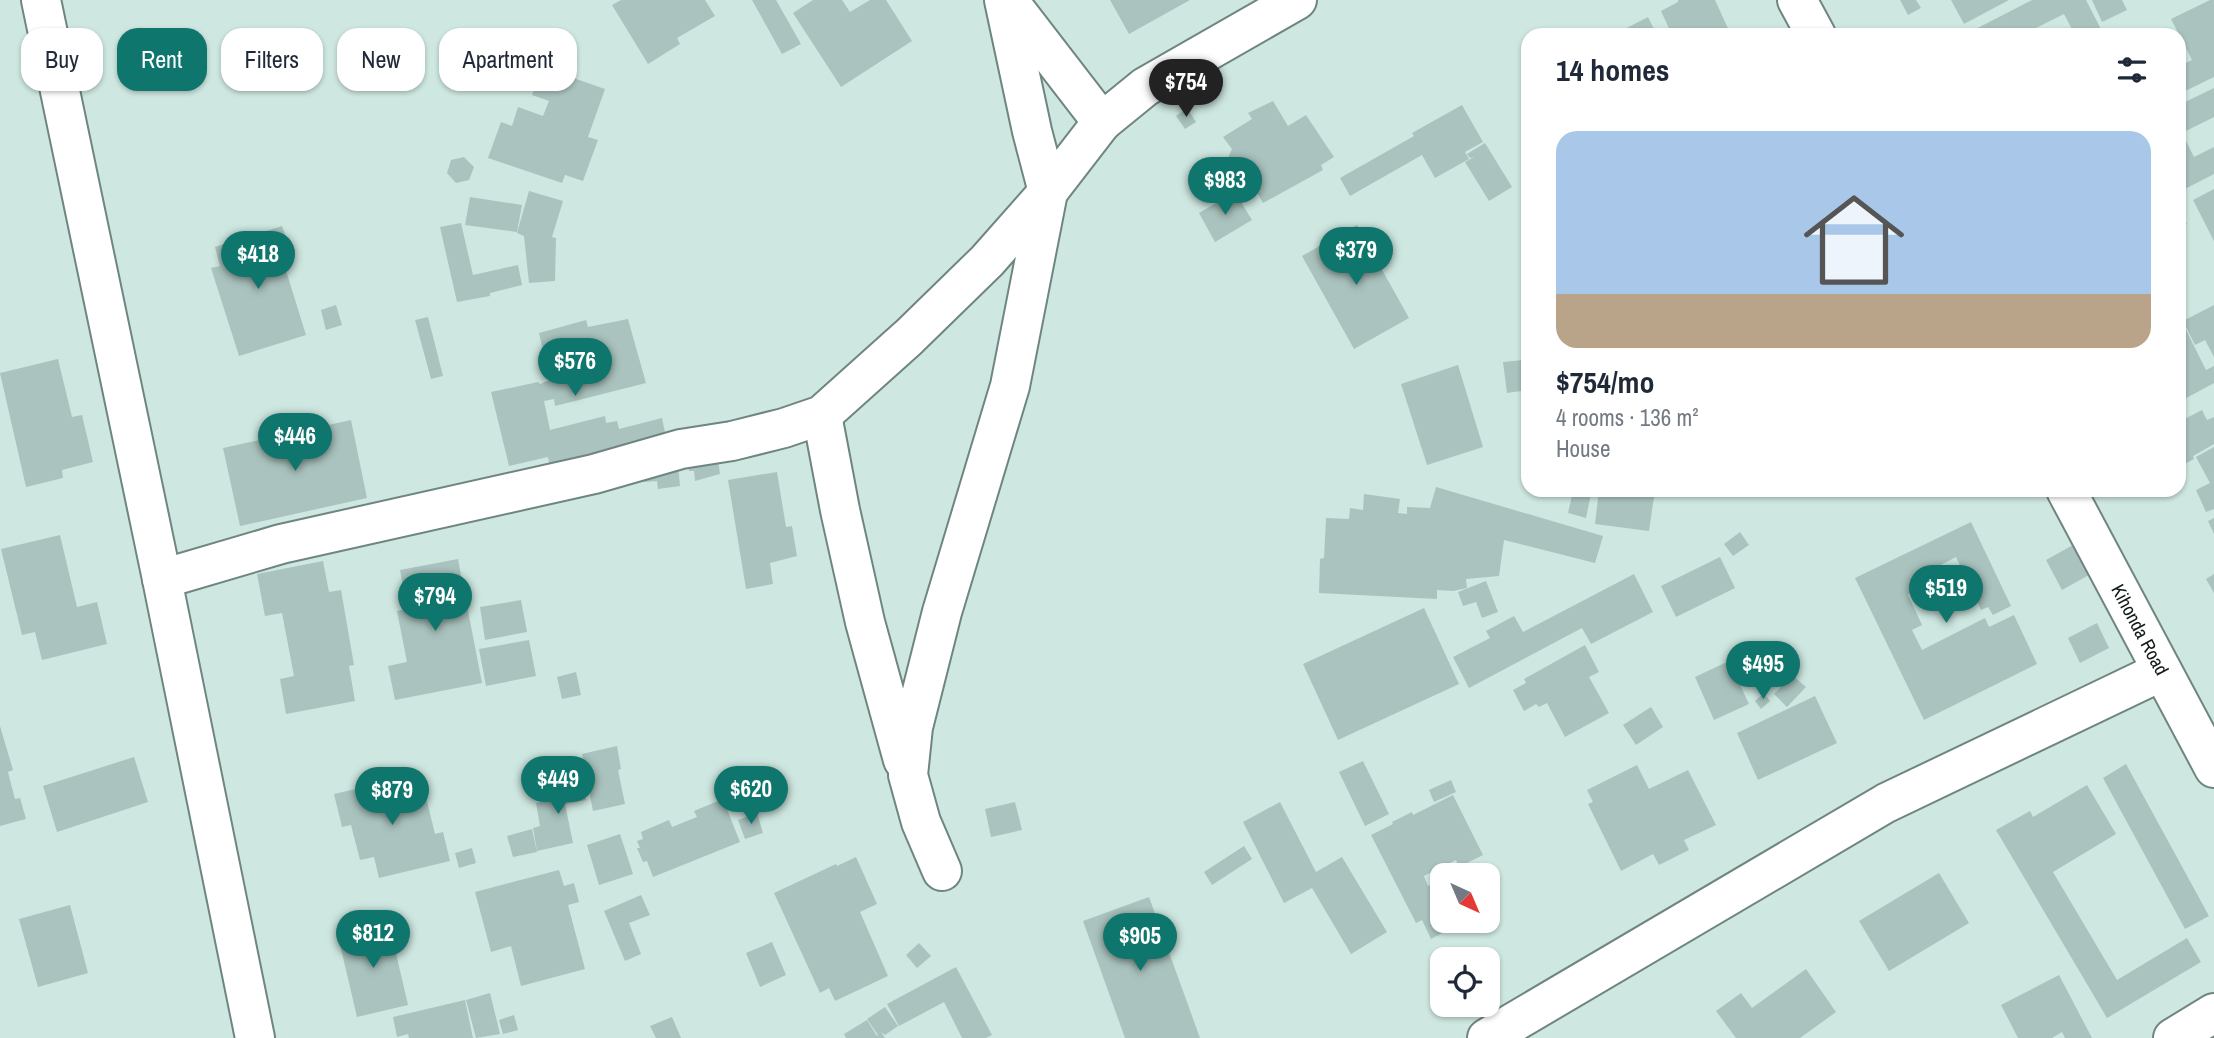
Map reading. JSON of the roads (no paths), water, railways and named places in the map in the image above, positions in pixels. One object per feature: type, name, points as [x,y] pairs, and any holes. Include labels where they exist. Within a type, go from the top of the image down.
[{"type":"street","points":[[41,0],[255,1038]]},
{"type":"street","points":[[1006,0],[1102,122]]},
{"type":"street","points":[[908,775],[913,727],[942,612],[1010,386],[1048,192],[1032,131],[1006,0]]},
{"type":"street","points":[[162,579],[281,544],[594,474],[681,449],[732,441],[784,428],[822,415],[988,261],[1048,192],[1102,122],[1145,86],[1297,0]]},
{"type":"street","points":[[1797,0],[1812,28]]},
{"type":"street","points":[[822,415],[865,622],[921,822],[942,871]]},
{"type":"street","name":"Kihonda Road","points":[[2070,497],[2214,768]]},
{"type":"street","points":[[1487,1038],[1886,803],[2162,671]]},
{"type":"street","points":[[2173,1038],[2214,1013]]}]
